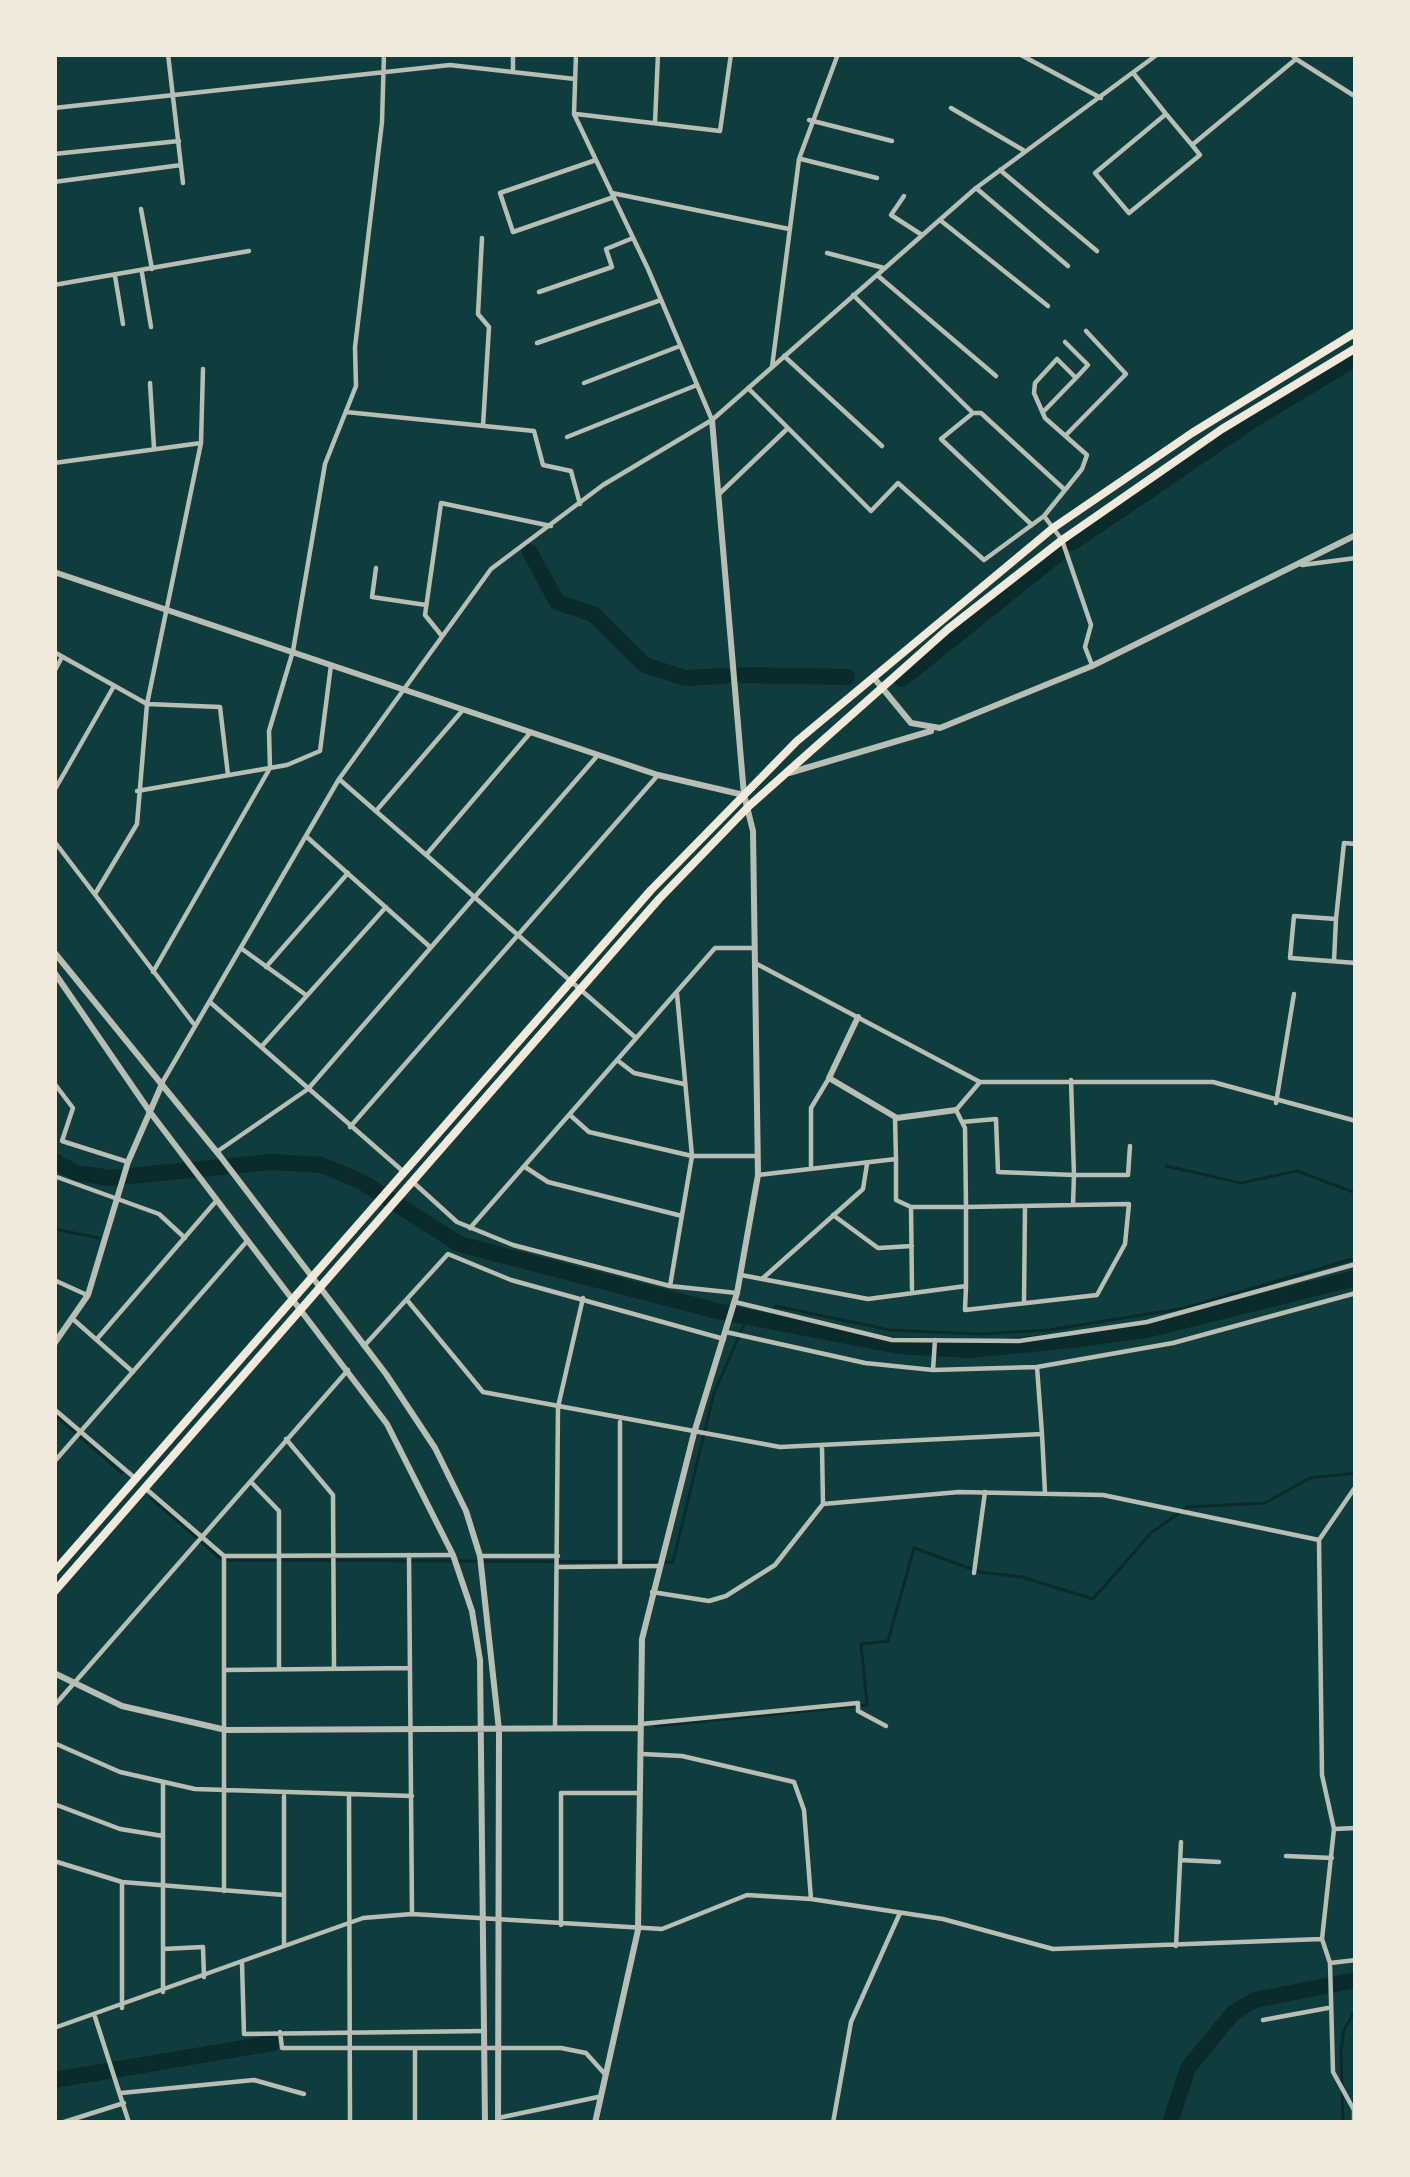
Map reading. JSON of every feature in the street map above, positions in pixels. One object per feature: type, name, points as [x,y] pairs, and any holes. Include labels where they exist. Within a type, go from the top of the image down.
[{"type":"main road","points":[[54,1572],[570,981],[744,795],[871,676],[1053,528],[1192,433],[1356,332]]},
{"type":"main road","points":[[54,1592],[581,990],[749,806],[880,686],[1062,540],[1222,429],[1356,348]]},
{"type":"street","points":[[168,54],[183,183]]},
{"type":"street","points":[[153,972],[271,768],[269,731],[293,651],[325,464],[356,386],[355,347],[384,54]]},
{"type":"street","points":[[450,54],[450,65]]},
{"type":"street","points":[[513,54],[513,72]]},
{"type":"street","points":[[576,54],[574,114],[712,420],[744,795],[749,806],[758,1156],[735,1300],[694,1432],[642,1639],[638,1930],[595,2123]]},
{"type":"street","points":[[655,123],[658,54]]},
{"type":"street","points":[[574,114],[720,130],[731,54]]},
{"type":"street","points":[[772,367],[799,159],[809,120],[838,54]]},
{"type":"street","points":[[1019,54],[1101,98]]},
{"type":"street","points":[[54,1345],[88,1295],[128,1164],[162,1083],[194,1024],[339,779],[490,569],[656,449],[712,420],[976,188],[1159,54]]},
{"type":"street","points":[[1192,146],[1293,57],[1356,97]]},
{"type":"street","points":[[54,108],[450,65],[575,79]]},
{"type":"street","points":[[1134,74],[1200,155],[1129,213],[1096,173],[1166,114]]},
{"type":"street","points":[[951,108],[1026,152]]},
{"type":"street","points":[[809,120],[892,141]]},
{"type":"street","points":[[54,154],[178,140]]},
{"type":"street","points":[[799,159],[878,178]]},
{"type":"street","points":[[596,160],[500,193],[513,232],[613,195],[790,230]]},
{"type":"street","points":[[54,182],[181,165]]},
{"type":"street","points":[[1000,170],[1097,251]]},
{"type":"street","points":[[976,188],[1068,266]]},
{"type":"street","points":[[904,196],[891,215],[922,235]]},
{"type":"street","points":[[141,209],[152,269]]},
{"type":"street","points":[[939,220],[1048,306]]},
{"type":"street","points":[[482,238],[478,314],[489,327],[483,426]]},
{"type":"street","points":[[539,292],[612,267],[606,248],[633,238]]},
{"type":"street","points":[[54,285],[249,251]]},
{"type":"street","points":[[827,253],[884,268]]},
{"type":"street","points":[[142,271],[151,327]]},
{"type":"street","points":[[877,274],[995,376]]},
{"type":"street","points":[[115,275],[123,324]]},
{"type":"street","points":[[853,296],[973,413]]},
{"type":"street","points":[[537,344],[661,300]]},
{"type":"street","points":[[1065,436],[1126,374],[1087,331]]},
{"type":"street","points":[[1044,411],[1088,365],[1065,342]]},
{"type":"street","points":[[584,383],[680,346]]},
{"type":"street","points":[[784,356],[882,446]]},
{"type":"street","points":[[748,388],[871,512],[898,483],[984,560],[1044,516],[1087,455],[1044,411],[1035,382],[1057,359],[1076,378]]},
{"type":"street","points":[[94,894],[136,824],[147,704],[201,443],[202,369]]},
{"type":"street","points":[[150,383],[154,448]]},
{"type":"street","points":[[567,437],[697,385]]},
{"type":"street","points":[[346,412],[534,431],[543,465],[571,471],[580,504]]},
{"type":"street","points":[[1032,525],[941,439],[973,413],[981,412],[1065,490]]},
{"type":"street","points":[[718,495],[787,429]]},
{"type":"street","points":[[54,463],[201,443]]},
{"type":"street","points":[[442,636],[425,615],[441,503],[554,526]]},
{"type":"street","points":[[1044,516],[1062,540],[1091,625],[1085,647],[1092,666]]},
{"type":"street","points":[[784,775],[940,728],[1092,666],[1356,535]]},
{"type":"street","points":[[1301,565],[1356,558]]},
{"type":"street","points":[[376,568],[371,597],[427,605]]},
{"type":"street","points":[[54,572],[658,775],[744,795]]},
{"type":"street","points":[[54,652],[147,704],[220,707],[228,776]]},
{"type":"street","points":[[54,672],[62,657]]},
{"type":"street","points":[[137,791],[271,768],[320,751],[331,664]]},
{"type":"street","points":[[871,676],[911,723],[940,728]]},
{"type":"street","points":[[54,791],[114,686]]},
{"type":"street","points":[[376,811],[464,709]]},
{"type":"street","points":[[426,854],[531,732]]},
{"type":"street","points":[[219,1154],[308,1089],[598,754]]},
{"type":"street","points":[[350,1127],[658,775]]},
{"type":"street","points":[[339,779],[636,1038]]},
{"type":"street","points":[[308,838],[429,946]]},
{"type":"street","points":[[54,841],[194,1024]]},
{"type":"street","points":[[1334,961],[1344,843],[1356,844]]},
{"type":"street","points":[[266,967],[348,873]]},
{"type":"street","points":[[261,1047],[386,907]]},
{"type":"street","points":[[1336,919],[1294,916],[1290,958],[1356,963]]},
{"type":"street","points":[[470,1228],[716,948],[754,948]]},
{"type":"street","points":[[242,949],[308,996]]},
{"type":"street","points":[[54,952],[219,1154],[435,1448],[480,1556],[499,1730],[498,2121],[600,2097]]},
{"type":"street","points":[[754,962],[980,1082],[1213,1082],[1276,1103],[1356,1121]]},
{"type":"street","points":[[54,972],[149,1112],[348,1370],[413,1467],[453,1555],[472,1611],[484,1730],[485,2123]]},
{"type":"street","points":[[670,1286],[692,1156],[676,992]]},
{"type":"street","points":[[1276,1103],[1294,994]]},
{"type":"street","points":[[209,1002],[404,1173]]},
{"type":"street","points":[[811,1169],[811,1108],[858,1017]]},
{"type":"street","points":[[617,1060],[634,1072],[685,1084]]},
{"type":"street","points":[[829,1078],[895,1116],[956,1110],[980,1082]]},
{"type":"street","points":[[1071,1079],[1073,1205]]},
{"type":"street","points":[[54,1083],[73,1108],[58,1140],[128,1164]]},
{"type":"street","points":[[895,1116],[896,1200],[911,1207],[966,1207],[1129,1204],[1125,1244],[1096,1294],[965,1310],[966,1207],[962,1122],[956,1110]]},
{"type":"street","points":[[570,1115],[589,1132],[692,1156],[758,1156]]},
{"type":"street","points":[[962,1122],[996,1119],[998,1172],[1128,1175],[1130,1146]]},
{"type":"street","points":[[758,1175],[896,1159]]},
{"type":"street","points":[[762,1279],[863,1190],[867,1162]]},
{"type":"street","points":[[525,1166],[548,1182],[682,1216]]},
{"type":"street","points":[[54,1176],[159,1214],[185,1238]]},
{"type":"street","points":[[413,1182],[470,1228],[513,1245],[892,1340],[1019,1341],[1147,1322],[1356,1264]]},
{"type":"street","points":[[97,1339],[217,1200]]},
{"type":"street","points":[[1024,1206],[1024,1304]]},
{"type":"street","points":[[911,1207],[913,1289]]},
{"type":"street","points":[[833,1215],[878,1248],[912,1246]]},
{"type":"street","points":[[54,1462],[248,1240]]},
{"type":"street","points":[[364,1346],[448,1254],[511,1280],[726,1334],[865,1363],[933,1370],[1037,1367],[1173,1343],[1356,1293]]},
{"type":"street","points":[[741,1275],[868,1299],[913,1289],[966,1286]]},
{"type":"street","points":[[54,1280],[88,1295]]},
{"type":"street","points":[[555,1730],[558,1407],[583,1298]]},
{"type":"street","points":[[407,1300],[483,1392],[780,1447],[1042,1434]]},
{"type":"street","points":[[74,1320],[133,1372]]},
{"type":"street","points":[[933,1370],[935,1340]]},
{"type":"street","points":[[1037,1367],[1045,1493]]},
{"type":"street","points":[[54,1706],[348,1370]]},
{"type":"street","points":[[54,1408],[136,1480]]},
{"type":"street","points":[[620,1420],[620,1566]]},
{"type":"street","points":[[286,1439],[333,1496],[334,1668]]},
{"type":"street","points":[[652,1592],[709,1600],[726,1596],[775,1565],[824,1504],[822,1447]]},
{"type":"street","points":[[250,1481],[276,1504],[279,1669]]},
{"type":"street","points":[[1354,2123],[1354,2110],[1334,2072],[1330,1967],[1322,1939],[1334,1829],[1322,1775],[1319,1540],[1356,1486]]},
{"type":"street","points":[[145,1488],[224,1556],[453,1555]]},
{"type":"street","points":[[824,1504],[985,1492],[1103,1495],[1319,1540]]},
{"type":"street","points":[[974,1574],[985,1492]]},
{"type":"street","points":[[410,1555],[412,1914]]},
{"type":"street","points":[[224,1556],[224,1892]]},
{"type":"street","points":[[480,1556],[558,1556]]},
{"type":"street","points":[[558,1567],[659,1566]]},
{"type":"street","points":[[226,1670],[410,1668]]},
{"type":"street","points":[[54,1672],[122,1706],[226,1730],[555,1730],[641,1726],[858,1703],[858,1711],[886,1726]]},
{"type":"street","points":[[54,1743],[163,1783],[226,1793],[412,1796]]},
{"type":"street","points":[[641,1754],[682,1756],[794,1782],[804,1810],[811,1899]]},
{"type":"street","points":[[163,1783],[163,1992]]},
{"type":"street","points":[[561,1925],[561,1793],[642,1792]]},
{"type":"street","points":[[284,1796],[284,1947]]},
{"type":"street","points":[[349,1796],[350,2123]]},
{"type":"street","points":[[54,1804],[120,1829],[163,1836]]},
{"type":"street","points":[[1334,1829],[1356,1828]]},
{"type":"street","points":[[1176,1946],[1181,1842]]},
{"type":"street","points":[[1286,1856],[1332,1858]]},
{"type":"street","points":[[1180,1859],[1219,1862]]},
{"type":"street","points":[[54,1861],[122,1882],[284,1895]]},
{"type":"street","points":[[122,1882],[122,2008]]},
{"type":"street","points":[[54,2028],[122,2008],[350,1922],[412,1914],[662,1929],[747,1895],[901,1910],[1053,1949],[1322,1939]]},
{"type":"street","points":[[833,2123],[851,2022],[901,1910]]},
{"type":"street","points":[[163,1949],[203,1947],[204,1977]]},
{"type":"street","points":[[1330,1967],[1356,1960]]},
{"type":"street","points":[[242,1963],[244,2034],[485,2031]]},
{"type":"street","points":[[1263,2020],[1330,2005]]},
{"type":"street","points":[[95,2017],[129,2123]]},
{"type":"street","points":[[280,2032],[282,2048],[586,2053],[605,2069]]},
{"type":"street","points":[[415,2048],[416,2123]]},
{"type":"street","points":[[121,2093],[254,2080],[304,2093]]},
{"type":"street","points":[[61,2123],[124,2103]]},
{"type":"waterway","points":[[1072,543],[1253,420],[1356,358]]},
{"type":"waterway","points":[[530,552],[557,602],[593,614],[645,665],[685,678],[725,676]]},
{"type":"waterway","points":[[902,679],[1059,553]]},
{"type":"waterway","points":[[653,673],[660,670]]},
{"type":"waterway","points":[[742,675],[847,677]]},
{"type":"waterway","points":[[54,1161],[77,1173],[110,1178],[272,1162],[322,1165],[362,1182],[459,1244],[717,1311],[898,1346],[970,1350],[1146,1330],[1356,1278]]},
{"type":"waterway","points":[[1166,1166],[1241,1183],[1297,1171],[1356,1193]]},
{"type":"waterway","points":[[54,1229],[99,1238]]},
{"type":"waterway","points":[[772,1323],[776,1306],[890,1330],[979,1334],[1049,1330],[1185,1308],[1356,1258]]},
{"type":"waterway","points":[[151,1498],[220,1558],[230,1560],[673,1562],[714,1393],[747,1318]]},
{"type":"waterway","points":[[54,1414],[122,1473]]},
{"type":"waterway","points":[[656,1726],[867,1705],[861,1644],[888,1641],[914,1548],[980,1572],[1022,1577],[1093,1599],[1151,1533],[1187,1507],[1265,1503],[1310,1478],[1356,1473]]},
{"type":"waterway","points":[[1170,2123],[1188,2068],[1233,2013],[1255,2000],[1356,1980]]},
{"type":"waterway","points":[[1343,2123],[1341,2050],[1344,2030],[1356,2009]]},
{"type":"waterway","points":[[54,2080],[273,2043]]}]
